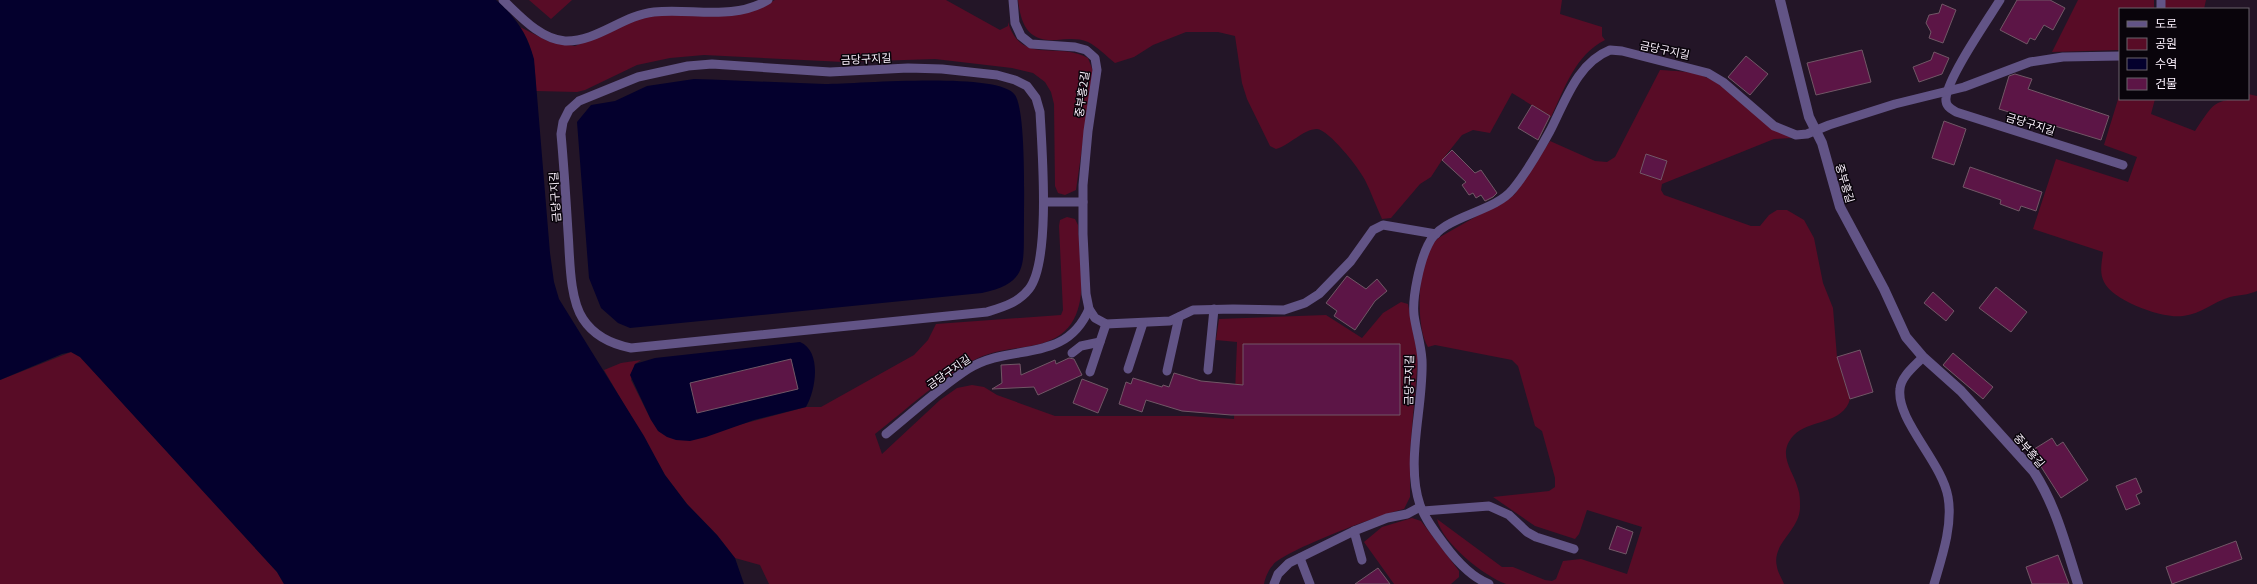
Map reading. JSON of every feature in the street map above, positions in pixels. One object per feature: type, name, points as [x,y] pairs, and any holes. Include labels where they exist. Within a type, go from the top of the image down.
[{"type":"street","name":"중부흥길","points":[[1780,0],[1810,117],[1822,143],[1844,217],[1884,289],[1906,337],[1923,357],[1961,390],[2034,472],[2044,487],[2055,511],[2078,584]]},
{"type":"lane","points":[[503,0],[529,25],[564,41],[582,39],[636,16],[654,12],[739,11],[768,0]]},
{"type":"lane","name":"중부흥2길","points":[[1013,0],[1015,23],[1021,36],[1031,44],[1075,47],[1086,50],[1095,58],[1097,70],[1088,131],[1083,202]]},
{"type":"lane","points":[[1948,91],[1953,78],[2000,0]]},
{"type":"lane","name":"금당구지길","points":[[1489,584],[1470,572],[1452,554],[1430,524],[1422,509],[1415,474],[1422,359],[1414,313],[1415,293],[1428,243],[1446,226],[1502,199],[1512,190],[1549,132],[1581,73],[1590,62],[1601,54],[1610,50],[1697,69],[1722,82],[1761,115],[1786,132],[1796,135],[1807,134],[1895,104],[1948,91],[2030,62],[2063,57],[2119,56]]},
{"type":"lane","name":"금당구지길","points":[[712,64],[830,72],[908,68],[942,69],[997,75],[1015,80],[1027,86],[1036,98],[1040,112],[1044,202],[1039,267],[1030,289],[1012,305],[987,312],[807,331],[637,347],[614,345],[597,335],[582,318],[576,301],[571,275],[561,134],[563,122],[569,110],[585,98],[638,77],[688,66],[712,64]]},
{"type":"lane","name":"금당구지길","points":[[1948,91],[1947,104],[1956,112],[2123,165]]},
{"type":"lane","points":[[1044,202],[1083,202],[1082,234],[1089,309],[1095,318],[1106,324],[1170,322],[1193,310],[1284,310],[1305,303],[1319,294],[1351,261],[1374,230],[1383,225],[1436,234]]},
{"type":"lane","name":"금당구지길","points":[[886,434],[969,368],[1004,356],[1041,350],[1066,339],[1077,330],[1089,309]]},
{"type":"lane","points":[[1208,370],[1214,309]]},
{"type":"lane","points":[[1167,371],[1179,317]]},
{"type":"lane","points":[[1128,369],[1143,323]]},
{"type":"lane","points":[[1090,372],[1106,324]]},
{"type":"lane","points":[[1072,353],[1081,346],[1100,342]]},
{"type":"lane","points":[[1923,357],[1908,373],[1900,389],[1901,399],[1910,424],[1935,462],[1945,483],[1948,498],[1949,519],[1934,584]]},
{"type":"lane","points":[[1274,584],[1278,574],[1289,563],[1354,531],[1387,518],[1422,509],[1489,506],[1508,515],[1527,532],[1536,537],[1574,549]]},
{"type":"lane","points":[[1354,531],[1362,560]]},
{"type":"lane","points":[[1300,558],[1310,584]]},
{"type":"green space","points":[[529,0],[572,0],[551,19]]},
{"type":"green space","points":[[775,0],[946,0],[1000,30],[1008,26],[1008,22],[1014,35],[1022,44],[1031,48],[1077,53],[1088,58],[1093,71],[1076,190],[1065,195],[1058,193],[1055,186],[1054,104],[1051,92],[1045,82],[1033,73],[1012,68],[935,59],[844,62],[704,55],[670,58],[637,65],[585,90],[577,92],[536,91],[531,50],[520,27],[550,42],[575,46],[638,19],[654,15],[759,8]]},
{"type":"green space","points":[[1018,0],[1562,0],[1560,14],[1602,27],[1602,36],[1605,40],[1595,46],[1578,63],[1566,84],[1551,117],[1512,93],[1490,133],[1473,130],[1462,135],[1442,160],[1431,177],[1420,184],[1391,218],[1382,219],[1362,174],[1336,142],[1322,131],[1317,129],[1312,130],[1276,149],[1270,146],[1247,99],[1242,83],[1235,36],[1218,32],[1186,32],[1153,45],[1134,57],[1115,63],[1099,49],[1088,42],[1072,39],[1047,40],[1033,35],[1024,24],[1021,17]]},
{"type":"green space","points":[[2078,0],[2154,0],[2154,8],[2119,8],[2119,50],[2052,52]]},
{"type":"green space","points":[[2165,0],[2206,0],[2204,8],[2164,8]]},
{"type":"green space","points":[[1660,70],[1693,73],[1715,82],[1726,89],[1768,124],[1792,138],[1774,139],[1662,184],[1661,190],[1664,195],[1751,226],[1760,226],[1769,215],[1777,210],[1787,210],[1804,220],[1814,238],[1823,283],[1833,308],[1837,357],[1850,399],[1841,413],[1825,421],[1800,430],[1794,435],[1786,449],[1787,462],[1799,491],[1800,507],[1796,523],[1778,551],[1776,559],[1779,574],[1784,584],[1506,584],[1487,574],[1465,558],[1447,538],[1440,528],[1437,519],[1502,567],[1513,567],[1545,580],[1552,581],[1556,579],[1563,561],[1581,559],[1627,574],[1642,527],[1587,510],[1579,534],[1575,539],[1535,526],[1493,497],[1549,491],[1555,487],[1555,478],[1542,431],[1535,426],[1518,366],[1512,360],[1435,345],[1428,347],[1421,325],[1420,311],[1423,267],[1431,245],[1440,237],[1514,195],[1550,141],[1595,161],[1607,162],[1615,157]]},
{"type":"green space","points":[[2249,94],[2257,96],[2257,291],[2224,299],[2189,315],[2174,316],[2152,312],[2128,302],[2117,296],[2109,289],[2102,278],[2101,267],[2103,252],[2033,229],[2056,159],[2128,182],[2137,157],[2104,145],[2119,96],[2119,100],[2155,100],[2151,114],[2195,131],[2206,114],[2216,104],[2228,100],[2249,100]]},
{"type":"green space","points":[[1067,217],[1075,219],[1078,225],[1082,278],[1081,296],[1077,312],[1070,326],[1058,337],[1040,344],[986,355],[952,373],[875,434],[882,454],[940,400],[957,388],[972,385],[984,387],[997,395],[1055,416],[1189,416],[1234,419],[1237,342],[1216,340],[1219,319],[1326,315],[1362,338],[1383,313],[1401,302],[1408,304],[1418,358],[1410,451],[1410,497],[1404,509],[1335,533],[1295,551],[1273,565],[1267,574],[1264,584],[769,584],[760,565],[735,558],[717,535],[687,504],[665,475],[604,370],[621,363],[641,360],[635,364],[631,380],[651,420],[731,427],[806,407],[821,407],[914,355],[928,340],[936,324],[1061,315],[1063,310],[1059,226],[1060,220]]},
{"type":"green space","points":[[71,352],[80,357],[96,374],[277,572],[284,584],[0,584],[0,380]]},
{"type":"green space","points":[[1412,518],[1421,521],[1459,571],[1459,577],[1451,584],[1394,584],[1364,542],[1382,527]]},
{"type":"water","points":[[0,0],[496,0],[520,26],[534,59],[550,253],[554,282],[559,299],[644,436],[665,475],[687,504],[717,535],[735,558],[744,584],[284,584],[277,572],[80,357],[71,352],[62,354],[0,380]]},
{"type":"water","points":[[694,79],[825,84],[926,80],[983,83],[1004,88],[1015,95],[1019,104],[1023,136],[1024,249],[1021,269],[1016,277],[1009,283],[998,289],[982,293],[630,328],[618,323],[601,308],[589,278],[577,122],[591,105],[615,101],[647,86]]},
{"type":"water","points":[[800,342],[807,347],[812,354],[815,372],[810,400],[806,407],[754,420],[690,441],[676,440],[667,437],[658,431],[651,420],[630,375],[635,364],[655,358]]},
{"type":"building","points":[[2017,0],[2050,0],[2065,8],[2053,30],[2044,25],[2035,40],[2030,38],[2027,44],[2000,30]]},
{"type":"building","points":[[1942,4],[1956,10],[1943,43],[1929,38],[1931,32],[1926,23],[1929,15],[1939,13]]},
{"type":"building","points":[[1862,50],[1871,82],[1816,95],[1807,63]]},
{"type":"building","points":[[1934,52],[1949,58],[1942,74],[1919,82],[1913,67],[1931,60]]},
{"type":"building","points":[[1746,56],[1768,74],[1750,95],[1728,77]]},
{"type":"building","points":[[2015,74],[2032,79],[2028,89],[2109,116],[2101,140],[1999,109],[2009,76]]},
{"type":"building","points":[[1532,105],[1550,116],[1538,140],[1518,128]]},
{"type":"building","points":[[1944,121],[1966,129],[1954,165],[1932,158]]},
{"type":"building","points":[[1452,150],[1475,173],[1481,170],[1497,193],[1493,197],[1485,201],[1481,195],[1476,198],[1473,193],[1469,195],[1462,185],[1466,182],[1442,160]]},
{"type":"building","points":[[1646,154],[1667,161],[1661,180],[1640,173]]},
{"type":"building","points":[[1970,167],[2042,192],[2036,211],[2021,206],[2019,211],[2000,204],[2001,200],[1963,187]]},
{"type":"building","points":[[1347,276],[1366,289],[1377,279],[1387,291],[1375,301],[1355,330],[1334,316],[1337,311],[1326,303]]},
{"type":"building","points":[[1996,287],[2027,312],[2011,332],[1979,308]]},
{"type":"building","points":[[1933,292],[1954,311],[1946,321],[1924,303]]},
{"type":"building","points":[[1243,344],[1400,344],[1400,415],[1231,415],[1182,411],[1146,400],[1142,412],[1119,404],[1126,382],[1131,384],[1133,378],[1162,387],[1163,385],[1169,387],[1174,373],[1201,381],[1243,385]]},
{"type":"building","points":[[1860,350],[1873,392],[1850,399],[1837,357]]},
{"type":"building","points":[[1953,353],[1993,387],[1983,399],[1943,365]]},
{"type":"building","points":[[1069,358],[1074,359],[1082,375],[1038,395],[1034,387],[992,389],[1002,383],[1001,365],[1020,364],[1021,375],[1055,360],[1056,364]]},
{"type":"building","points":[[791,359],[798,389],[697,413],[690,383]]},
{"type":"building","points":[[1082,379],[1108,389],[1098,413],[1073,403]]},
{"type":"building","points":[[2052,438],[2057,446],[2063,442],[2088,480],[2061,498],[2031,451]]},
{"type":"building","points":[[2136,478],[2142,492],[2136,495],[2140,504],[2126,510],[2116,486]]},
{"type":"building","points":[[1617,526],[1633,532],[1626,554],[1609,549]]},
{"type":"building","points":[[2236,541],[2242,559],[2172,584],[2166,567]]},
{"type":"building","points":[[2058,555],[2069,584],[2032,584],[2026,567]]},
{"type":"building","points":[[1378,568],[1390,584],[1355,584]]}]
